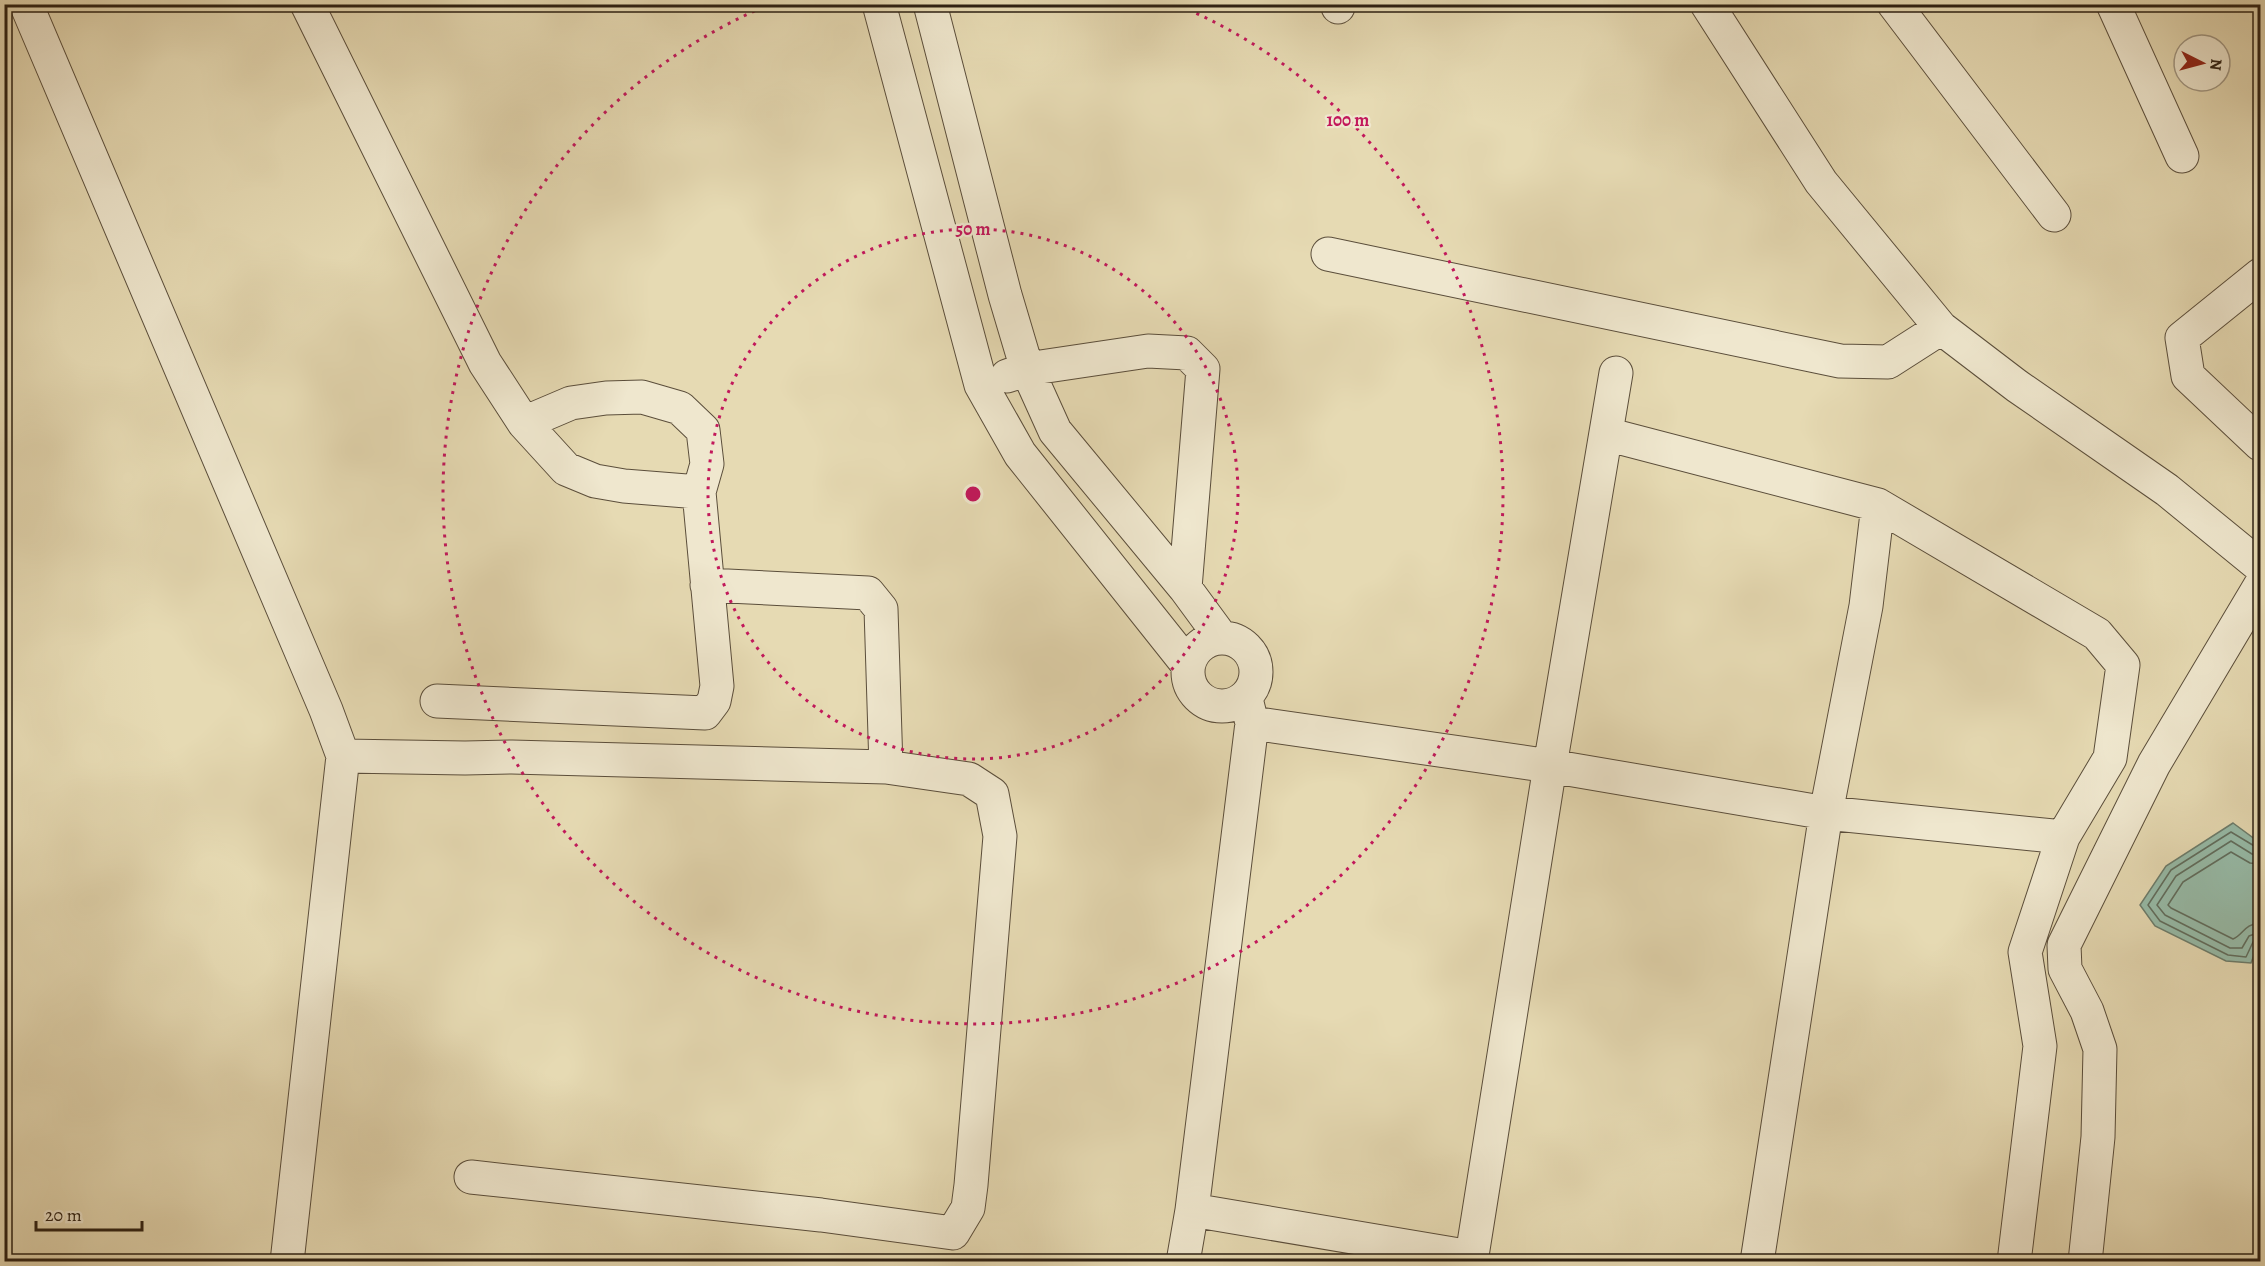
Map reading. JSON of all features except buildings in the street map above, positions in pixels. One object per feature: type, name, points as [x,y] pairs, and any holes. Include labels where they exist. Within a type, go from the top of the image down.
[{"type":"street","points":[[26,4],[326,710],[343,756],[287,1262]]},
{"type":"street","points":[[307,4],[485,363],[524,423],[566,469],[595,481],[624,486],[699,492]]},
{"type":"street","points":[[879,4],[981,385],[1020,454],[1188,665]]},
{"type":"street","points":[[930,4],[1005,295],[1027,369],[1055,431],[1185,588],[1221,637]]},
{"type":"street","points":[[1707,4],[1821,182],[1941,328],[2016,386],[2167,490],[2260,566]]},
{"type":"street","points":[[1894,4],[2054,215]]},
{"type":"street","points":[[2113,4],[2182,156]]},
{"type":"street","points":[[1328,254],[1840,361],[1888,362],[1941,328]]},
{"type":"street","points":[[2260,275],[2182,338],[2188,376],[2260,444]]},
{"type":"street","points":[[981,385],[1027,369],[1148,351],[1187,353],[1203,369],[1185,588]]},
{"type":"street","points":[[1192,1209],[1471,1259],[1616,373]]},
{"type":"street","points":[[437,701],[705,713],[714,701],[717,686],[699,492],[706,464],[703,430],[680,408],[642,397],[606,398],[571,404],[524,423]]},
{"type":"street","points":[[1606,434],[1878,506],[2097,634],[2123,665],[2110,758],[2063,837],[2025,952],[2040,1046],[2014,1262]]},
{"type":"street","points":[[1757,1262],[1826,813],[1866,606],[1878,506]]},
{"type":"street","points":[[707,585],[868,593],[881,609],[886,766]]},
{"type":"street","points":[[2085,1262],[2098,1137],[2100,1049],[2087,1011],[2065,969],[2064,945],[2154,764],[2260,586]]},
{"type":"street","points":[[1183,1262],[1192,1209],[1249,711],[1256,680],[1255,659],[1242,642],[1221,637],[1206,640],[1195,651],[1188,665],[1189,682],[1198,697],[1213,706],[1230,706],[1249,711],[1550,766],[1826,813],[2063,837]]},
{"type":"street","points":[[343,756],[512,757],[886,766],[969,779],[992,794],[1000,836],[968,1208],[953,1233],[809,1214],[471,1177]]},
{"type":"water","points":[[2233,823],[2260,843],[2260,939],[2251,963],[2226,961],[2155,926],[2140,905],[2166,866]]}]
